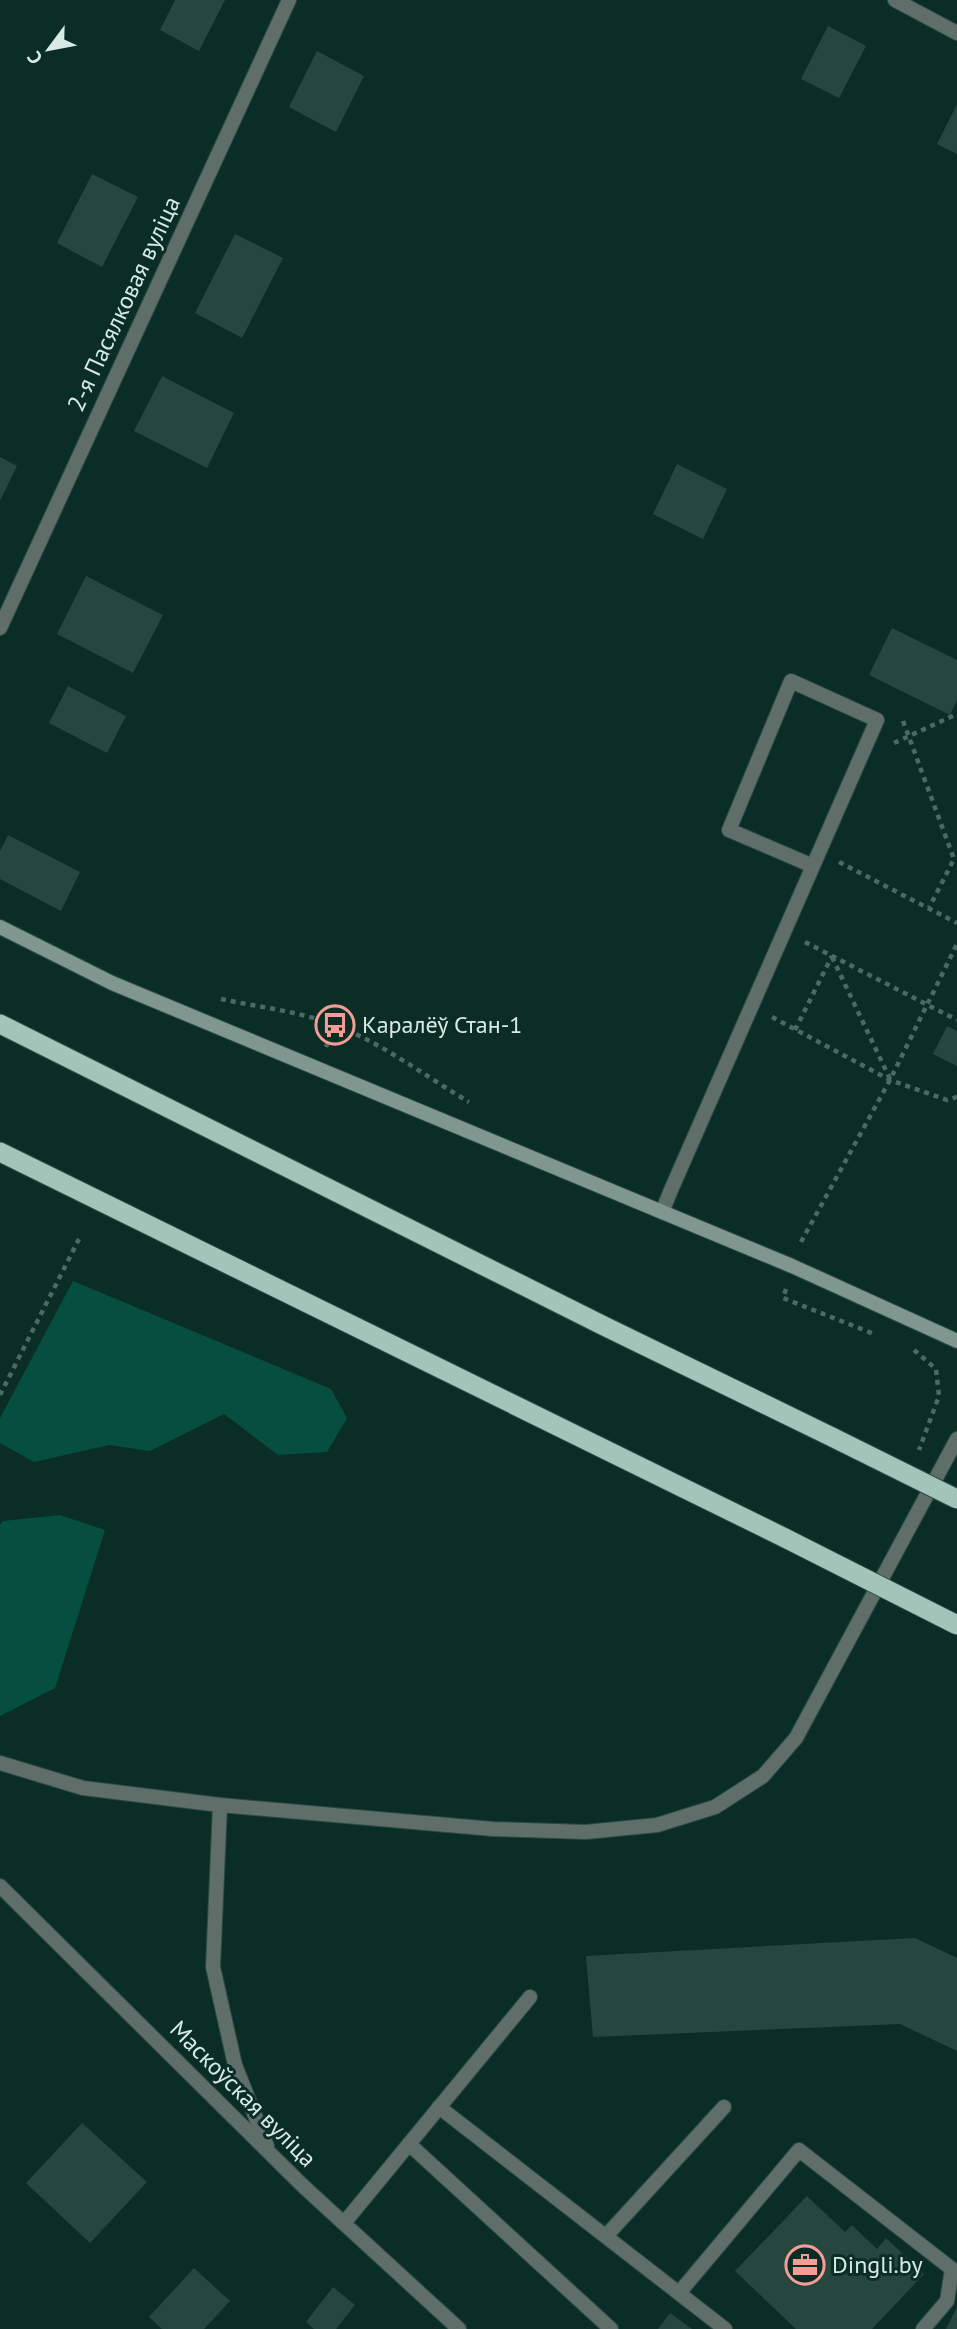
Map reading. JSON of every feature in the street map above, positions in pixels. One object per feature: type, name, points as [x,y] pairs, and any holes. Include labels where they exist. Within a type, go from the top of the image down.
[{"type":"highway","points":[[0,1024],[957,1499]]},
{"type":"highway","points":[[0,1152],[957,1625]]},
{"type":"main road","points":[[0,927],[112,983],[792,1266],[957,1341]]},
{"type":"street","name":"2-я Пасялковая вуліца","points":[[0,628],[289,0]]},
{"type":"street","points":[[895,0],[957,33]]},
{"type":"street","points":[[662,1212],[877,720],[791,681],[729,830],[813,866]]},
{"type":"street","points":[[0,1763],[83,1788],[220,1805],[492,1829],[586,1832],[657,1825],[715,1807],[763,1776],[796,1738],[957,1439]]},
{"type":"street","points":[[220,1805],[213,1968],[235,2065],[268,2151]]},
{"type":"street","name":"Маскоўская вуліца","points":[[0,1886],[268,2151],[459,2329]]},
{"type":"street","points":[[344,2223],[530,1997]]},
{"type":"street","points":[[606,2236],[724,2106]]},
{"type":"street","points":[[439,2108],[725,2329]]},
{"type":"street","points":[[409,2144],[611,2329]]},
{"type":"street","points":[[679,2293],[799,2150],[952,2269],[947,2301],[923,2329]]},
{"type":"path","points":[[885,748],[957,714]]},
{"type":"path","points":[[901,715],[954,859],[929,908]]},
{"type":"path","points":[[828,857],[957,923]]},
{"type":"path","points":[[798,939],[957,1020]]},
{"type":"path","points":[[800,1243],[890,1080],[957,944]]},
{"type":"path","points":[[796,1030],[832,956]]},
{"type":"path","points":[[832,956],[890,1080]]},
{"type":"path","points":[[214,998],[335,1025],[370,1042],[470,1103]]},
{"type":"path","points":[[762,1012],[890,1080],[947,1100],[957,1097]]},
{"type":"path","points":[[0,1395],[79,1239]]},
{"type":"path","points":[[788,1281],[783,1298],[886,1338]]},
{"type":"path","points":[[911,1348],[936,1369],[939,1396],[924,1441]]},
{"type":"green space","points":[[73,1281],[331,1389],[347,1418],[327,1452],[278,1455],[224,1414],[150,1451],[109,1445],[34,1462],[0,1443],[0,1418]]},
{"type":"green space","points":[[60,1515],[105,1530],[55,1688],[0,1716],[0,1525],[3,1521]]},
{"type":"building","points":[[175,0],[225,0],[199,51],[160,30]]},
{"type":"building","points":[[828,26],[866,46],[839,98],[801,79]]},
{"type":"building","points":[[317,51],[364,76],[336,132],[289,107]]},
{"type":"building","points":[[957,104],[957,154],[937,144]]},
{"type":"building","points":[[92,174],[138,197],[102,267],[57,243]]},
{"type":"building","points":[[235,234],[283,258],[242,338],[195,313]]},
{"type":"building","points":[[162,376],[234,413],[207,468],[134,431]]},
{"type":"building","points":[[0,457],[17,466],[0,501]]},
{"type":"building","points":[[677,464],[727,489],[703,539],[653,514]]},
{"type":"building","points":[[86,576],[163,615],[133,673],[57,634]]},
{"type":"building","points":[[892,628],[957,660],[957,700],[950,715],[869,675]]},
{"type":"building","points":[[68,686],[126,716],[107,753],[49,723]]},
{"type":"building","points":[[8,835],[80,872],[61,911],[0,879],[0,851]]},
{"type":"building","points":[[947,1026],[957,1031],[957,1066],[933,1054]]},
{"type":"building","points":[[915,1938],[957,1958],[957,2051],[900,2024],[593,2037],[586,1956]]},
{"type":"building","points":[[82,2123],[147,2182],[90,2243],[26,2183]]},
{"type":"building","points":[[807,2196],[845,2232],[852,2225],[877,2249],[886,2238],[924,2274],[872,2329],[796,2329],[735,2271]]},
{"type":"building","points":[[194,2268],[230,2301],[204,2329],[162,2329],[149,2317]]},
{"type":"building","points":[[333,2287],[355,2305],[336,2329],[314,2329],[306,2322]]},
{"type":"building","points":[[957,2307],[957,2329],[946,2329]]},
{"type":"building","points":[[670,2313],[692,2329],[658,2329]]},
{"type":"place","name":"Каралёў Стан-1","points":[[335,1025]]},
{"type":"place","name":"Dingli.by","points":[[805,2265]]}]
